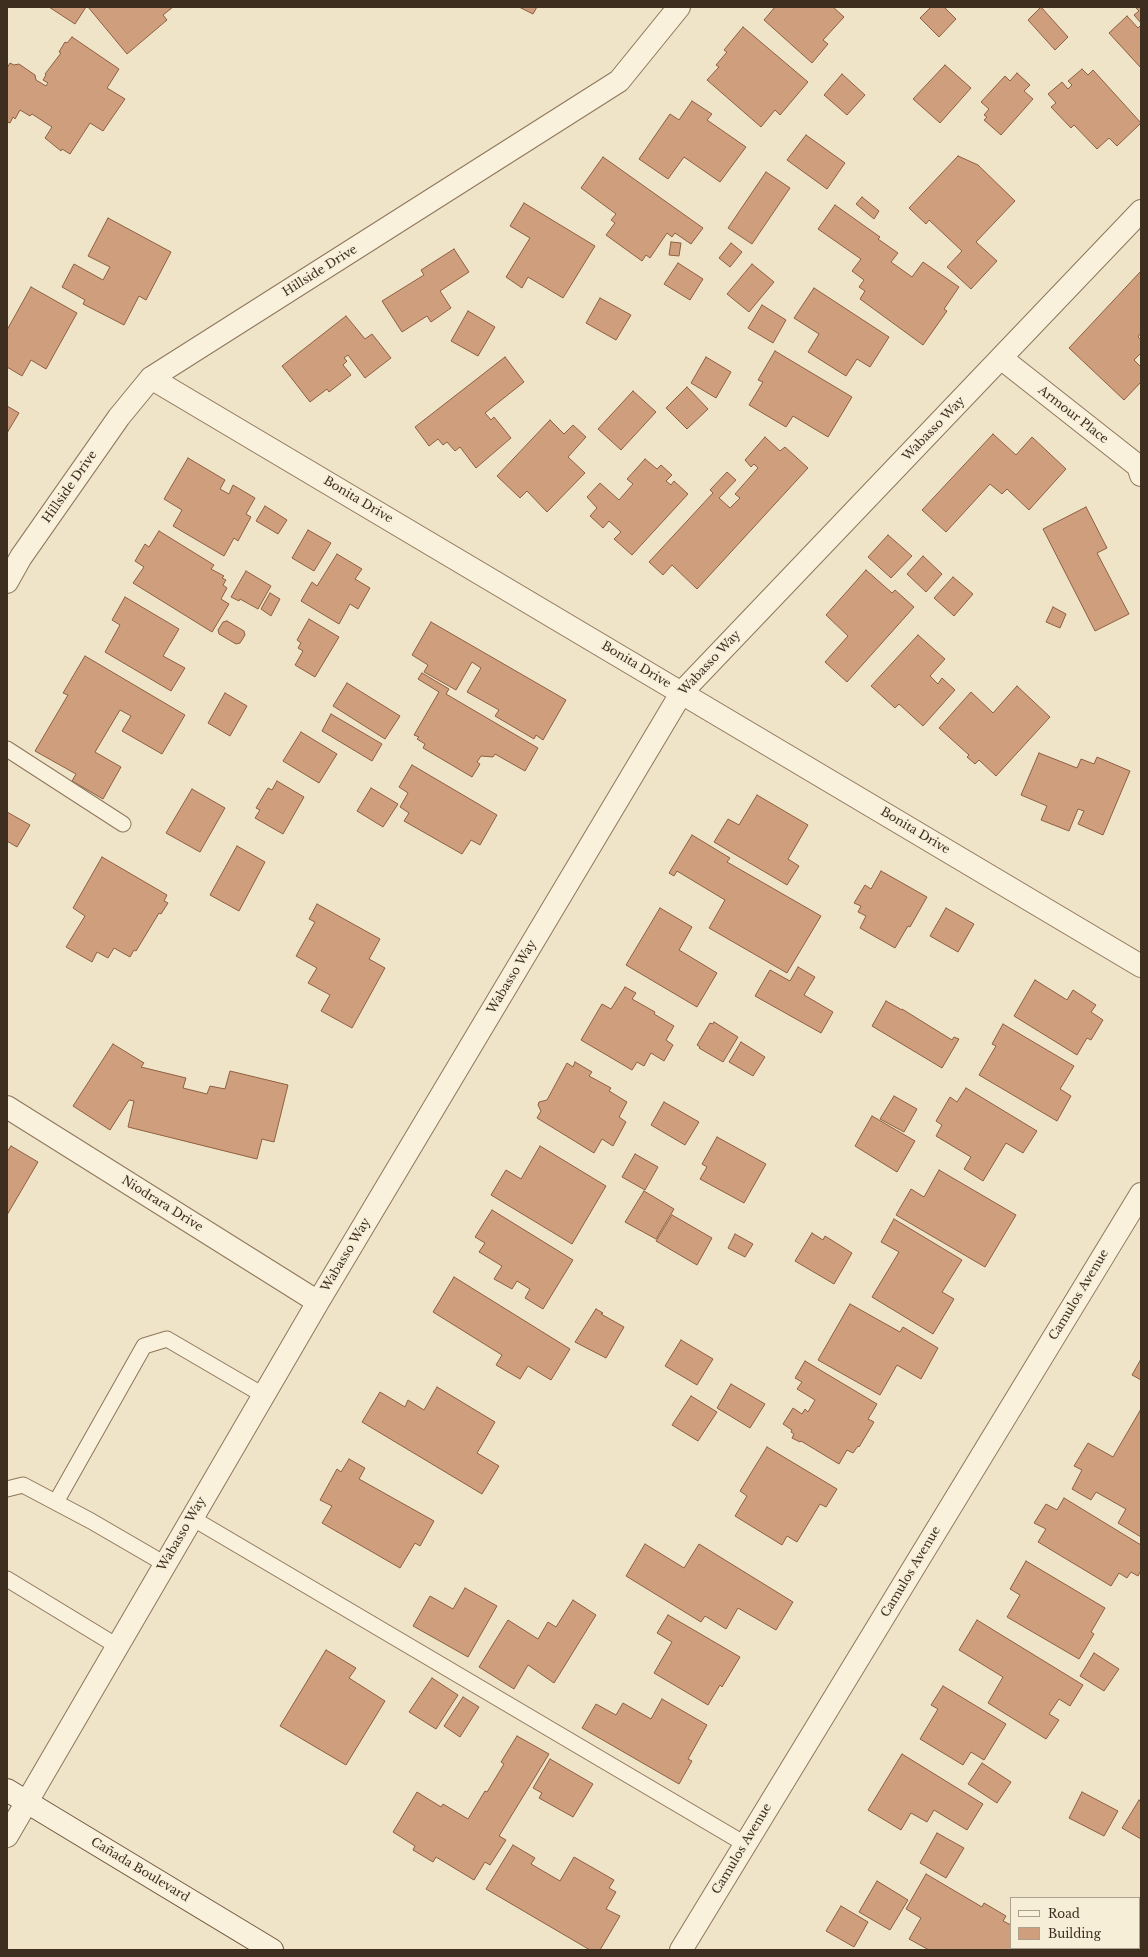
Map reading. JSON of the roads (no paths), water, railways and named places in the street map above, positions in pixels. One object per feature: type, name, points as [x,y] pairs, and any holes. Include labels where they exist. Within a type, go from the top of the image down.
[{"type":"street","name":"Hillside Drive","points":[[7,582],[14,554],[119,417],[151,378],[619,81],[679,7]]},
{"type":"street","name":"Wabasso Way","points":[[7,1836],[263,1395],[682,692],[1141,211]]},
{"type":"street","name":"Armour Place","points":[[1001,358],[1138,466],[1141,475]]},
{"type":"street","name":"Bonita Drive","points":[[151,378],[1141,966]]},
{"type":"street","name":"Niodrara Drive","points":[[7,1107],[318,1302]]},
{"type":"street","name":"Camulos Avenue","points":[[681,1950],[1141,1194]]},
{"type":"street","name":"Cañada Boulevard","points":[[7,1790],[272,1950]]},
{"type":"lane","points":[[7,749],[123,824]]},
{"type":"lane","points":[[56,1502],[144,1346],[167,1339],[263,1395]]},
{"type":"lane","points":[[7,1490],[23,1485],[165,1564]]},
{"type":"lane","points":[[192,1518],[745,1844]]},
{"type":"lane","points":[[7,1579],[117,1646]]}]
